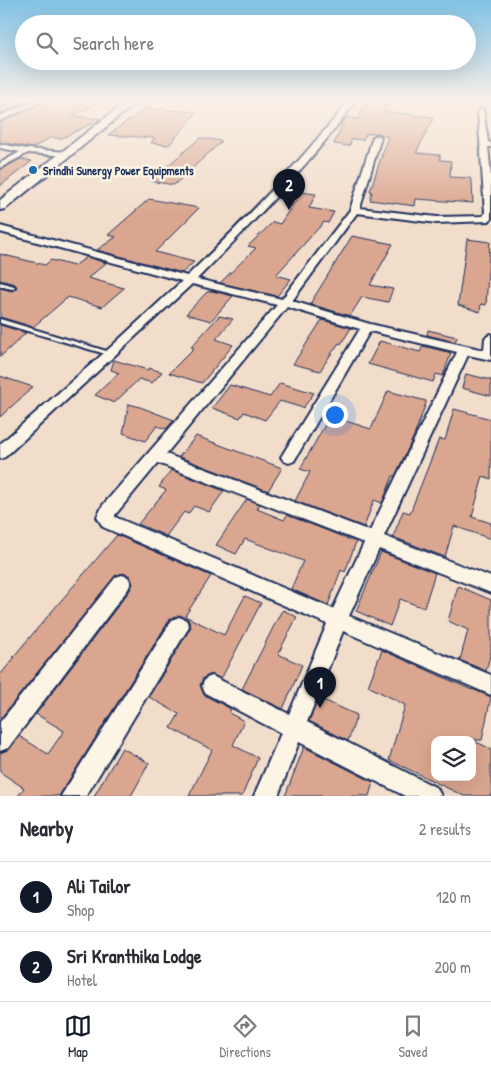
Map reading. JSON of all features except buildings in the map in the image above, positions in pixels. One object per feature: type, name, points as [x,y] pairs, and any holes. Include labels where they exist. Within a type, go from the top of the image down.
[{"type":"street","points":[[0,206],[87,138]]},
{"type":"street","points":[[0,454],[190,280],[300,165],[322,138]]},
{"type":"street","points":[[377,138],[355,210],[285,303],[108,510],[105,517],[109,522],[491,685]]},
{"type":"street","points":[[355,210],[398,217],[472,220],[486,218],[490,213],[488,145]]},
{"type":"street","points":[[0,146],[27,151],[68,154]]},
{"type":"street","points":[[0,166],[27,151]]},
{"type":"street","points":[[0,229],[190,280],[285,303],[367,328],[490,356],[491,338]]},
{"type":"street","points":[[289,457],[367,328]]},
{"type":"street","points":[[266,796],[338,620],[464,350]]},
{"type":"street","points":[[156,456],[491,585]]},
{"type":"street","points":[[0,740],[122,583]]},
{"type":"street","points":[[73,796],[179,626]]},
{"type":"street","points":[[212,686],[429,796]]},
{"type":"lane","points":[[0,284],[12,287]]},
{"type":"lane","points":[[0,320],[111,354]]},
{"type":"place","name":"Srindhi Sunergy Power Equipments","points":[[33,170]]},
{"type":"place","name":"Sri Kranthika Lodge","points":[[289,210]]},
{"type":"place","name":"Ali Tailor","points":[[320,708]]}]
